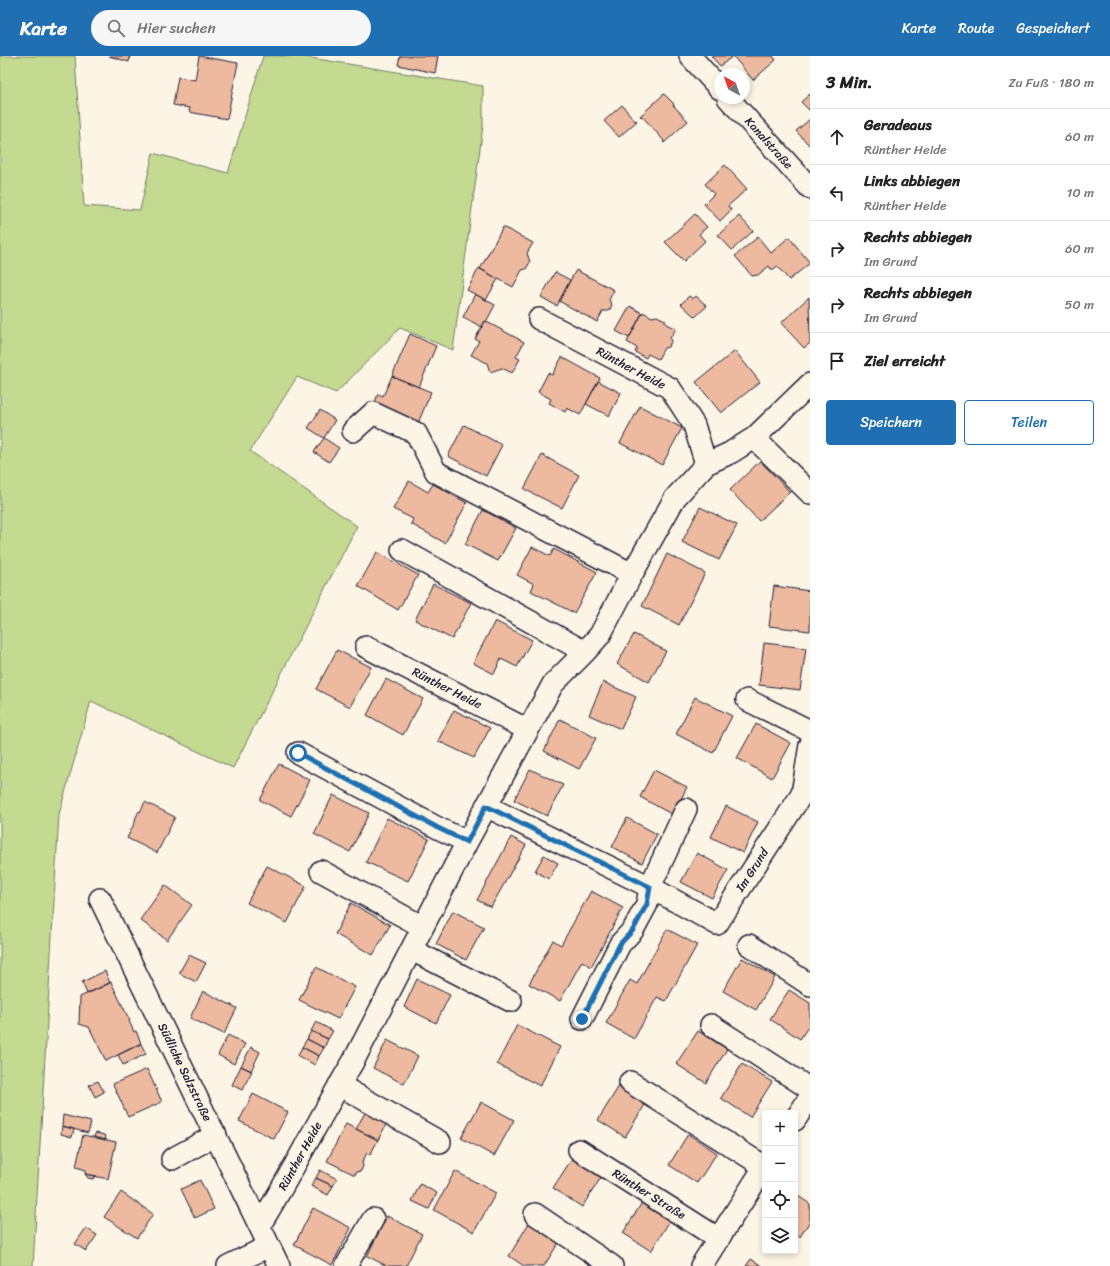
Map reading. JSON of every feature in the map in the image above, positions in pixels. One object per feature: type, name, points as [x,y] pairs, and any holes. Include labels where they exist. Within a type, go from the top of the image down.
[{"type":"street","points":[[690,56],[714,82]]},
{"type":"street","name":"Kanalstraße","points":[[733,104],[810,188]]},
{"type":"street","name":"Rünther Heide","points":[[539,319],[670,388],[694,425],[706,464]]},
{"type":"street","name":"Rünther Heide","points":[[260,1225],[276,1200],[353,1062],[486,806],[553,684],[600,635],[632,574],[675,498],[706,464],[730,453],[754,438],[810,384]]},
{"type":"street","points":[[353,432],[373,413],[416,432],[436,472],[632,574]]},
{"type":"street","points":[[754,438],[810,493]]},
{"type":"street","points":[[402,550],[585,652]]},
{"type":"street","name":"Rünther Heide","points":[[366,647],[528,730]]},
{"type":"street","points":[[748,700],[810,731]]},
{"type":"street","name":"Im Grund","points":[[486,806],[650,887],[717,924],[802,794],[810,745]]},
{"type":"street","points":[[298,753],[467,842]]},
{"type":"street","points":[[582,1019],[620,944],[633,930],[647,904],[650,887],[686,809]]},
{"type":"street","points":[[321,871],[423,926]]},
{"type":"street","name":"Südliche Salzstraße","points":[[100,899],[280,1266]]},
{"type":"street","points":[[749,945],[810,985]]},
{"type":"street","points":[[412,950],[511,1001]]},
{"type":"street","points":[[710,1025],[810,1090]]},
{"type":"street","points":[[630,1082],[762,1165]]},
{"type":"street","points":[[339,1085],[440,1142]]},
{"type":"street","points":[[798,1115],[810,1097]]},
{"type":"street","points":[[172,1159],[216,1136]]},
{"type":"street","name":"Rünther Straße","points":[[579,1150],[719,1239]]},
{"type":"street","points":[[701,1266],[762,1172]]},
{"type":"street","points":[[535,1214],[612,1266]]},
{"type":"street","points":[[346,1266],[373,1220]]},
{"type":"street","points":[[228,1266],[269,1246]]},
{"type":"green space","points":[[0,56],[75,56],[84,206],[140,210],[153,153],[228,173],[263,56],[299,56],[483,86],[483,126],[453,350],[400,328],[336,393],[297,377],[250,451],[357,526],[233,768],[91,701],[59,814],[33,1266],[0,1266]]},
{"type":"building","points":[[109,56],[130,56],[129,62]]},
{"type":"building","points":[[199,56],[238,63],[227,119],[189,112],[190,108],[173,105],[178,77],[195,80]]},
{"type":"building","points":[[400,56],[438,56],[435,73],[398,65]]},
{"type":"building","points":[[711,56],[733,56],[720,66]]},
{"type":"building","points":[[733,56],[773,56],[776,60],[753,80],[750,76],[750,68],[743,68]]},
{"type":"building","points":[[664,94],[688,121],[664,143],[664,141],[642,116],[640,116]]},
{"type":"building","points":[[810,94],[810,111],[801,102]]},
{"type":"building","points":[[622,105],[635,121],[637,121],[619,137],[604,121]]},
{"type":"building","points":[[810,119],[810,146],[796,131]]},
{"type":"building","points":[[725,165],[747,189],[728,206],[731,210],[720,221],[704,204],[714,194],[705,184]]},
{"type":"building","points":[[695,214],[707,227],[699,234],[705,241],[684,261],[665,242]]},
{"type":"building","points":[[739,216],[753,231],[732,250],[718,235]]},
{"type":"building","points":[[503,227],[533,243],[527,253],[530,262],[526,269],[522,270],[513,287],[480,269]]},
{"type":"building","points":[[758,237],[771,253],[789,237],[810,263],[789,280],[777,266],[774,269],[771,269],[769,266],[758,275],[752,276],[735,256]]},
{"type":"building","points":[[479,268],[498,279],[486,300],[467,290]]},
{"type":"building","points":[[576,270],[614,290],[609,300],[612,305],[609,311],[603,311],[597,322],[559,301]]},
{"type":"building","points":[[555,272],[570,280],[557,306],[541,297]]},
{"type":"building","points":[[475,294],[495,305],[482,327],[463,317]]},
{"type":"building","points":[[689,296],[693,299],[696,296],[707,306],[695,317],[681,304]]},
{"type":"building","points":[[809,297],[810,343],[804,348],[781,323]]},
{"type":"building","points":[[630,306],[642,313],[629,338],[616,331]]},
{"type":"building","points":[[643,312],[652,317],[657,316],[665,320],[666,324],[676,329],[670,338],[671,342],[668,347],[664,348],[658,359],[648,354],[646,358],[635,352],[637,348],[627,342]]},
{"type":"building","points":[[485,321],[524,342],[516,357],[520,359],[512,373],[502,368],[490,372],[487,363],[471,355],[479,341],[475,339]]},
{"type":"building","points":[[410,334],[436,346],[419,387],[392,376]]},
{"type":"building","points":[[735,351],[760,382],[721,413],[696,382]]},
{"type":"building","points":[[562,357],[600,378],[580,415],[567,408],[565,412],[549,403],[551,399],[538,392],[548,373],[552,375]]},
{"type":"building","points":[[392,376],[431,392],[418,423],[379,406],[380,404],[375,402],[378,394],[383,396]]},
{"type":"building","points":[[598,381],[621,393],[609,416],[586,404]]},
{"type":"building","points":[[640,406],[682,428],[662,465],[620,443]]},
{"type":"building","points":[[320,410],[335,420],[324,438],[308,428]]},
{"type":"building","points":[[464,425],[502,445],[486,476],[448,456]]},
{"type":"building","points":[[324,438],[339,448],[329,462],[314,452]]},
{"type":"building","points":[[542,455],[579,475],[562,508],[524,489]]},
{"type":"building","points":[[760,461],[790,492],[759,521],[730,490]]},
{"type":"building","points":[[409,481],[428,492],[433,484],[467,503],[445,543],[411,524],[413,519],[393,509]]},
{"type":"building","points":[[700,507],[737,525],[719,560],[682,542]]},
{"type":"building","points":[[483,510],[516,528],[498,561],[465,544]]},
{"type":"building","points":[[532,547],[550,556],[554,549],[597,572],[574,613],[531,591],[534,584],[517,575]]},
{"type":"building","points":[[377,552],[418,575],[398,610],[358,586]]},
{"type":"building","points":[[667,554],[705,573],[679,625],[642,606]]},
{"type":"building","points":[[433,584],[471,603],[452,639],[415,620]]},
{"type":"building","points":[[774,586],[810,591],[810,631],[769,626]]},
{"type":"building","points":[[495,621],[532,640],[517,667],[501,659],[494,674],[473,663]]},
{"type":"building","points":[[634,634],[666,651],[649,682],[617,664]]},
{"type":"building","points":[[764,643],[806,648],[800,690],[759,685]]},
{"type":"building","points":[[337,650],[371,667],[350,707],[316,689]]},
{"type":"building","points":[[386,679],[423,699],[403,735],[367,715]]},
{"type":"building","points":[[603,682],[636,697],[621,729],[589,715]]},
{"type":"building","points":[[695,697],[732,716],[713,753],[676,734]]},
{"type":"building","points":[[454,710],[490,728],[474,758],[438,741]]},
{"type":"building","points":[[560,719],[596,738],[579,769],[544,751]]},
{"type":"building","points":[[756,724],[791,743],[772,778],[737,758]]},
{"type":"building","points":[[279,764],[310,780],[291,816],[260,800]]},
{"type":"building","points":[[530,769],[563,785],[547,816],[514,800]]},
{"type":"building","points":[[654,770],[687,787],[673,815],[640,797]]},
{"type":"building","points":[[333,795],[369,813],[350,852],[314,834]]},
{"type":"building","points":[[145,802],[175,817],[157,853],[127,838],[139,811],[140,812]]},
{"type":"building","points":[[726,806],[758,822],[743,853],[711,837]]},
{"type":"building","points":[[387,818],[429,839],[408,881],[366,862]]},
{"type":"building","points":[[627,818],[657,834],[642,863],[612,847]]},
{"type":"building","points":[[511,837],[526,845],[491,907],[477,900]]},
{"type":"building","points":[[697,853],[728,870],[712,898],[681,882]]},
{"type":"building","points":[[544,855],[558,863],[549,879],[535,871]]},
{"type":"building","points":[[267,866],[306,886],[287,923],[247,903]]},
{"type":"building","points":[[165,885],[192,905],[167,940],[140,920]]},
{"type":"building","points":[[591,891],[623,908],[591,967],[582,961],[560,1001],[529,984],[553,940],[561,945]]},
{"type":"building","points":[[351,903],[390,925],[373,955],[335,934]]},
{"type":"building","points":[[453,911],[484,927],[466,960],[436,944]]},
{"type":"building","points":[[667,929],[697,945],[666,1001],[657,997],[634,1039],[606,1023],[630,980],[637,984]]},
{"type":"building","points":[[189,955],[206,963],[196,982],[179,973]]},
{"type":"building","points":[[742,958],[775,977],[756,1010],[723,991]]},
{"type":"building","points":[[316,967],[355,987],[338,1019],[299,1000]]},
{"type":"building","points":[[105,971],[110,983],[87,994],[82,982]]},
{"type":"building","points":[[417,979],[450,995],[436,1023],[404,1007]]},
{"type":"building","points":[[111,982],[134,1032],[136,1031],[141,1043],[106,1061],[89,1027],[79,1024],[80,997]]},
{"type":"building","points":[[789,990],[810,1003],[810,1024],[800,1039],[770,1019]]},
{"type":"building","points":[[203,991],[237,1008],[224,1034],[190,1018]]},
{"type":"building","points":[[316,1022],[333,1031],[328,1039],[311,1031]]},
{"type":"building","points":[[517,1025],[560,1047],[540,1086],[497,1064]]},
{"type":"building","points":[[311,1031],[328,1039],[324,1048],[307,1039]]},
{"type":"building","points":[[698,1031],[727,1049],[706,1083],[676,1064]]},
{"type":"building","points":[[228,1035],[245,1044],[234,1064],[218,1055]]},
{"type":"building","points":[[307,1039],[324,1048],[319,1056],[302,1047]]},
{"type":"building","points":[[387,1040],[418,1056],[404,1084],[373,1068]]},
{"type":"building","points":[[141,1044],[146,1054],[123,1065],[118,1055]]},
{"type":"building","points":[[251,1047],[260,1052],[251,1071],[241,1066]]},
{"type":"building","points":[[302,1047],[319,1056],[315,1065],[298,1056]]},
{"type":"building","points":[[742,1064],[772,1082],[750,1117],[721,1098]]},
{"type":"building","points":[[241,1066],[252,1071],[242,1090],[232,1085]]},
{"type":"building","points":[[147,1069],[162,1102],[128,1117],[113,1084]]},
{"type":"building","points":[[98,1081],[104,1092],[95,1097],[89,1085]]},
{"type":"building","points":[[619,1086],[646,1103],[625,1137],[598,1120]]},
{"type":"building","points":[[253,1094],[288,1112],[274,1139],[239,1121]]},
{"type":"building","points":[[481,1102],[514,1120],[494,1156],[461,1138]]},
{"type":"building","points":[[367,1109],[388,1121],[378,1140],[356,1129]]},
{"type":"building","points":[[63,1115],[91,1122],[88,1133],[62,1126]]},
{"type":"building","points":[[346,1124],[378,1140],[370,1155],[367,1153],[362,1162],[363,1166],[361,1171],[356,1172],[355,1175],[327,1161]]},
{"type":"building","points":[[62,1126],[74,1129],[72,1137],[61,1134]]},
{"type":"building","points":[[97,1133],[104,1135],[106,1137],[105,1140],[94,1137]]},
{"type":"building","points":[[688,1134],[717,1153],[697,1183],[669,1165]]},
{"type":"building","points":[[83,1135],[116,1142],[108,1179],[85,1174],[86,1170],[76,1167]]},
{"type":"building","points":[[573,1157],[602,1176],[582,1207],[553,1188]]},
{"type":"building","points":[[320,1170],[337,1179],[333,1186],[316,1178]]},
{"type":"building","points":[[455,1171],[496,1193],[474,1232],[434,1210]]},
{"type":"building","points":[[85,1174],[97,1176],[93,1179],[88,1178]]},
{"type":"building","points":[[316,1178],[333,1186],[328,1195],[311,1186]]},
{"type":"building","points":[[200,1180],[214,1209],[195,1218],[181,1189]]},
{"type":"building","points":[[420,1184],[437,1193],[429,1209],[412,1201]]},
{"type":"building","points":[[121,1192],[153,1214],[137,1238],[104,1217]]},
{"type":"building","points":[[798,1196],[810,1204],[810,1221],[800,1237],[798,1236]]},
{"type":"building","points":[[643,1201],[671,1219],[651,1251],[623,1233]]},
{"type":"building","points":[[313,1208],[351,1228],[332,1265],[294,1245]]},
{"type":"building","points":[[387,1216],[422,1234],[406,1266],[387,1266],[367,1256]]},
{"type":"building","points":[[529,1223],[559,1242],[544,1266],[524,1266],[509,1256]]},
{"type":"building","points":[[86,1228],[97,1235],[86,1251],[75,1244]]},
{"type":"building","points":[[751,1259],[762,1266],[746,1266]]},
{"type":"route","points":[[298,753],[467,842],[486,806],[650,887],[647,904],[633,930],[620,944],[582,1019]]}]
